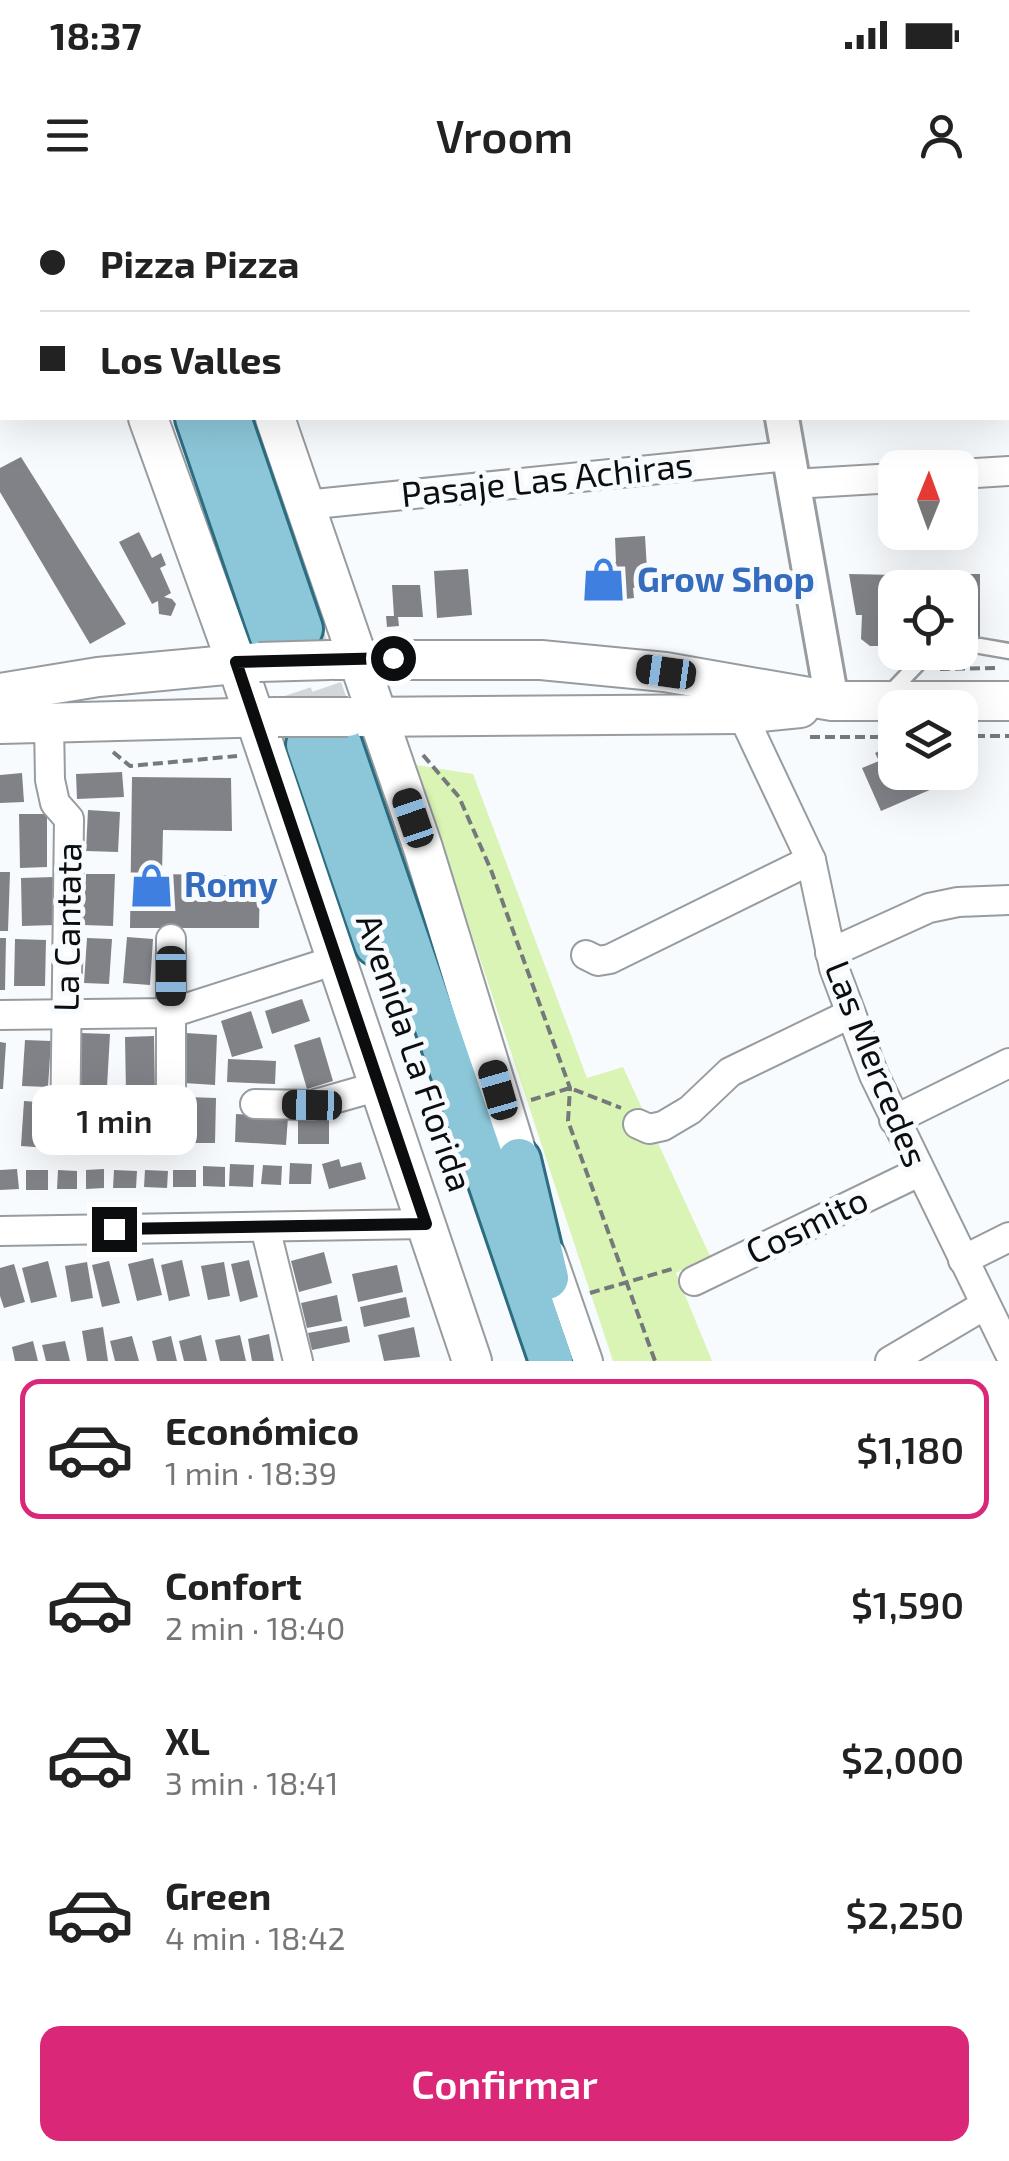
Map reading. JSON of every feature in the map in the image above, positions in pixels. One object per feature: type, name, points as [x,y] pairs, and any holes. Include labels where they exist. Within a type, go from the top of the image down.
[{"type":"main road","name":"Avenida La Florida","points":[[149,420],[267,647],[322,727],[454,942],[519,1160]]},
{"type":"main road","name":"Avenida La Florida","points":[[198,420],[267,647]]},
{"type":"main road","name":"Avenida La Florida","points":[[229,420],[267,647]]},
{"type":"main road","name":"Avenida La Florida","points":[[277,420],[305,505],[344,659],[322,727],[336,960],[472,1361]]},
{"type":"main road","points":[[0,693],[267,647],[344,659],[500,658],[589,663],[832,701],[878,701]]},
{"type":"main road","points":[[0,724],[322,727],[742,714],[781,712],[832,701]]},
{"type":"main road","points":[[978,701],[1009,701]]},
{"type":"main road","name":"Avenida La Florida","points":[[322,727],[519,1361]]},
{"type":"main road","name":"Avenida La Florida","points":[[322,727],[550,1361]]},
{"type":"main road","points":[[519,1160],[566,1361]]},
{"type":"street","points":[[782,420],[832,701]]},
{"type":"street","name":"Pasaje Las Achiras","points":[[305,505],[791,470],[878,477]]},
{"type":"street","points":[[978,473],[1009,471]]},
{"type":"street","name":"Las Mercedes","points":[[742,714],[811,860],[830,953],[850,1014],[894,1120],[1009,1352]]},
{"type":"street","name":"La Cantata","points":[[48,723],[55,803],[69,819],[65,1138]]},
{"type":"street","points":[[586,955],[598,961],[610,959],[811,860]]},
{"type":"street","points":[[830,953],[928,908],[958,902],[1009,900]]},
{"type":"street","points":[[171,939],[171,1117]]},
{"type":"street","points":[[0,1015],[171,1012],[336,960]]},
{"type":"street","points":[[638,1124],[649,1129],[663,1126],[697,1104],[730,1072],[850,1014]]},
{"type":"street","points":[[894,1120],[1009,1063]]},
{"type":"street","points":[[256,1104],[312,1105],[379,1086]]},
{"type":"street","name":"Avenida La Florida","points":[[519,1160],[588,1361]]},
{"type":"street","name":"Cosmito","points":[[694,1281],[919,1172]]},
{"type":"street","points":[[0,1231],[426,1224]]},
{"type":"street","points":[[265,1226],[298,1361]]},
{"type":"street","points":[[963,1260],[1009,1237]]},
{"type":"street","points":[[890,1361],[985,1304]]},
{"type":"lane","points":[[980,646],[1009,651]]},
{"type":"lane","points":[[893,690],[912,670]]},
{"type":"path","points":[[99,752],[116,752],[130,766],[245,755],[322,727],[411,741],[459,797],[491,870],[570,1088],[568,1122],[655,1361]]},
{"type":"path","points":[[806,737],[878,736]]},
{"type":"path","points":[[978,736],[1009,736]]},
{"type":"path","points":[[521,1102],[570,1088],[619,1106],[638,1124]]},
{"type":"path","points":[[585,1294],[680,1266],[694,1281]]},
{"type":"green space","points":[[416,765],[473,774],[587,1078],[623,1067],[710,1256],[676,1273],[712,1361],[613,1361]]},
{"type":"building","points":[[21,457],[126,624],[90,644],[0,492],[0,468]]},
{"type":"building","points":[[139,532],[152,558],[161,553],[166,565],[160,568],[171,593],[164,597],[176,604],[171,616],[159,614],[158,601],[152,604],[119,542]]},
{"type":"building","points":[[645,536],[648,586],[633,588],[634,598],[617,600],[615,538]]},
{"type":"building","points":[[468,569],[472,615],[437,618],[434,571]]},
{"type":"building","name":"Grow Shop","points":[[611,570],[614,589],[597,591],[595,572]]},
{"type":"building","points":[[849,574],[878,575],[878,646],[870,646],[861,639],[862,615],[856,615]]},
{"type":"building","points":[[978,574],[980,574],[978,648]]},
{"type":"building","points":[[392,585],[420,585],[423,617],[398,617],[399,626],[387,627],[386,616],[394,616]]},
{"type":"building","points":[[878,761],[878,790],[930,790],[881,811],[862,768]]},
{"type":"building","points":[[122,772],[124,797],[77,799],[76,774]]},
{"type":"building","points":[[22,773],[24,802],[0,803],[0,775]]},
{"type":"building","points":[[132,777],[231,778],[232,831],[163,830],[162,874],[260,876],[259,928],[130,928]]},
{"type":"building","points":[[88,810],[120,812],[118,852],[86,851]]},
{"type":"building","points":[[19,814],[47,814],[47,867],[20,868]]},
{"type":"building","points":[[0,872],[10,872],[8,931],[0,931]]},
{"type":"building","points":[[86,874],[115,874],[113,926],[83,925]]},
{"type":"building","points":[[54,877],[55,925],[22,926],[21,878]]},
{"type":"building","points":[[127,937],[153,939],[150,985],[123,983]]},
{"type":"building","points":[[0,938],[6,938],[5,990],[0,990]]},
{"type":"building","points":[[87,938],[112,939],[109,984],[84,983]]},
{"type":"building","points":[[15,939],[46,940],[45,986],[14,986]]},
{"type":"building","points":[[302,999],[310,1021],[272,1034],[265,1011]]},
{"type":"building","points":[[251,1011],[263,1048],[232,1057],[221,1021]]},
{"type":"building","points":[[81,1033],[110,1034],[107,1087],[79,1086]]},
{"type":"building","points":[[186,1033],[217,1035],[215,1085],[184,1083]]},
{"type":"building","points":[[154,1036],[155,1093],[126,1094],[125,1037]]},
{"type":"building","points":[[320,1037],[333,1081],[307,1089],[294,1045]]},
{"type":"building","points":[[25,1040],[51,1041],[48,1087],[22,1086]]},
{"type":"building","points":[[0,1042],[6,1043],[3,1089],[0,1089]]},
{"type":"building","points":[[228,1059],[276,1061],[275,1084],[227,1082]]},
{"type":"building","points":[[187,1097],[216,1098],[215,1143],[187,1143]]},
{"type":"building","points":[[24,1101],[53,1103],[49,1148],[21,1146]]},
{"type":"building","points":[[81,1101],[112,1102],[109,1151],[78,1149]]},
{"type":"building","points":[[127,1106],[154,1107],[154,1145],[127,1145]]},
{"type":"building","points":[[236,1114],[288,1117],[286,1145],[235,1142]]},
{"type":"building","points":[[298,1118],[329,1119],[329,1144],[298,1144]]},
{"type":"building","points":[[339,1159],[341,1167],[361,1162],[366,1179],[329,1189],[322,1164]]},
{"type":"building","points":[[290,1163],[312,1164],[311,1184],[289,1184]]},
{"type":"building","points":[[230,1164],[254,1165],[253,1187],[229,1186]]},
{"type":"building","points":[[263,1165],[282,1166],[281,1185],[261,1184]]},
{"type":"building","points":[[203,1166],[225,1167],[225,1187],[203,1186]]},
{"type":"building","points":[[17,1169],[19,1189],[0,1190],[0,1170]]},
{"type":"building","points":[[104,1169],[104,1188],[86,1189],[86,1170]]},
{"type":"building","points":[[26,1170],[48,1170],[48,1190],[26,1190]]},
{"type":"building","points":[[58,1170],[77,1171],[77,1189],[57,1189]]},
{"type":"building","points":[[114,1170],[137,1171],[136,1188],[113,1188]]},
{"type":"building","points":[[145,1170],[168,1171],[167,1188],[144,1187]]},
{"type":"building","points":[[173,1170],[196,1170],[196,1187],[173,1187]]},
{"type":"building","points":[[324,1252],[332,1283],[299,1292],[291,1261]]},
{"type":"building","points":[[153,1258],[162,1295],[137,1301],[128,1264]]},
{"type":"building","points":[[182,1260],[190,1296],[169,1301],[161,1265]]},
{"type":"building","points":[[249,1260],[258,1297],[240,1302],[231,1264]]},
{"type":"building","points":[[48,1261],[57,1297],[31,1303],[22,1268]]},
{"type":"building","points":[[109,1261],[120,1303],[102,1307],[92,1265]]},
{"type":"building","points":[[87,1262],[93,1298],[71,1302],[65,1266]]},
{"type":"building","points":[[224,1262],[230,1296],[208,1300],[201,1266]]},
{"type":"building","points":[[14,1264],[25,1302],[4,1308],[0,1268]]},
{"type":"building","points":[[397,1265],[403,1292],[358,1302],[352,1274]]},
{"type":"building","points":[[337,1295],[342,1321],[307,1328],[301,1303]]},
{"type":"building","points":[[406,1297],[410,1317],[364,1327],[360,1307]]},
{"type":"building","points":[[347,1326],[350,1342],[312,1350],[308,1333]]},
{"type":"building","points":[[103,1327],[108,1361],[87,1361],[82,1331]]},
{"type":"building","points":[[414,1327],[420,1357],[384,1361],[378,1335]]},
{"type":"building","points":[[269,1334],[274,1361],[252,1361],[248,1339]]},
{"type":"building","points":[[201,1335],[207,1361],[184,1361],[179,1341]]},
{"type":"building","points":[[240,1335],[246,1361],[220,1361],[215,1340]]},
{"type":"building","points":[[132,1336],[139,1361],[115,1361],[110,1341]]},
{"type":"building","points":[[171,1336],[177,1361],[157,1361],[152,1341]]},
{"type":"building","points":[[33,1341],[38,1361],[15,1361],[12,1347]]},
{"type":"building","points":[[65,1341],[70,1361],[46,1361],[42,1345]]},
{"type":"tunnel","points":[[301,629],[340,744]]},
{"type":"tunnel","points":[[271,634],[308,745]]},
{"type":"place","name":"Grow Shop","points":[[604,580]]},
{"type":"place","name":"Romy","points":[[151,885]]},
{"type":"route","points":[[114,1229],[426,1224],[236,662],[393,658]]}]
